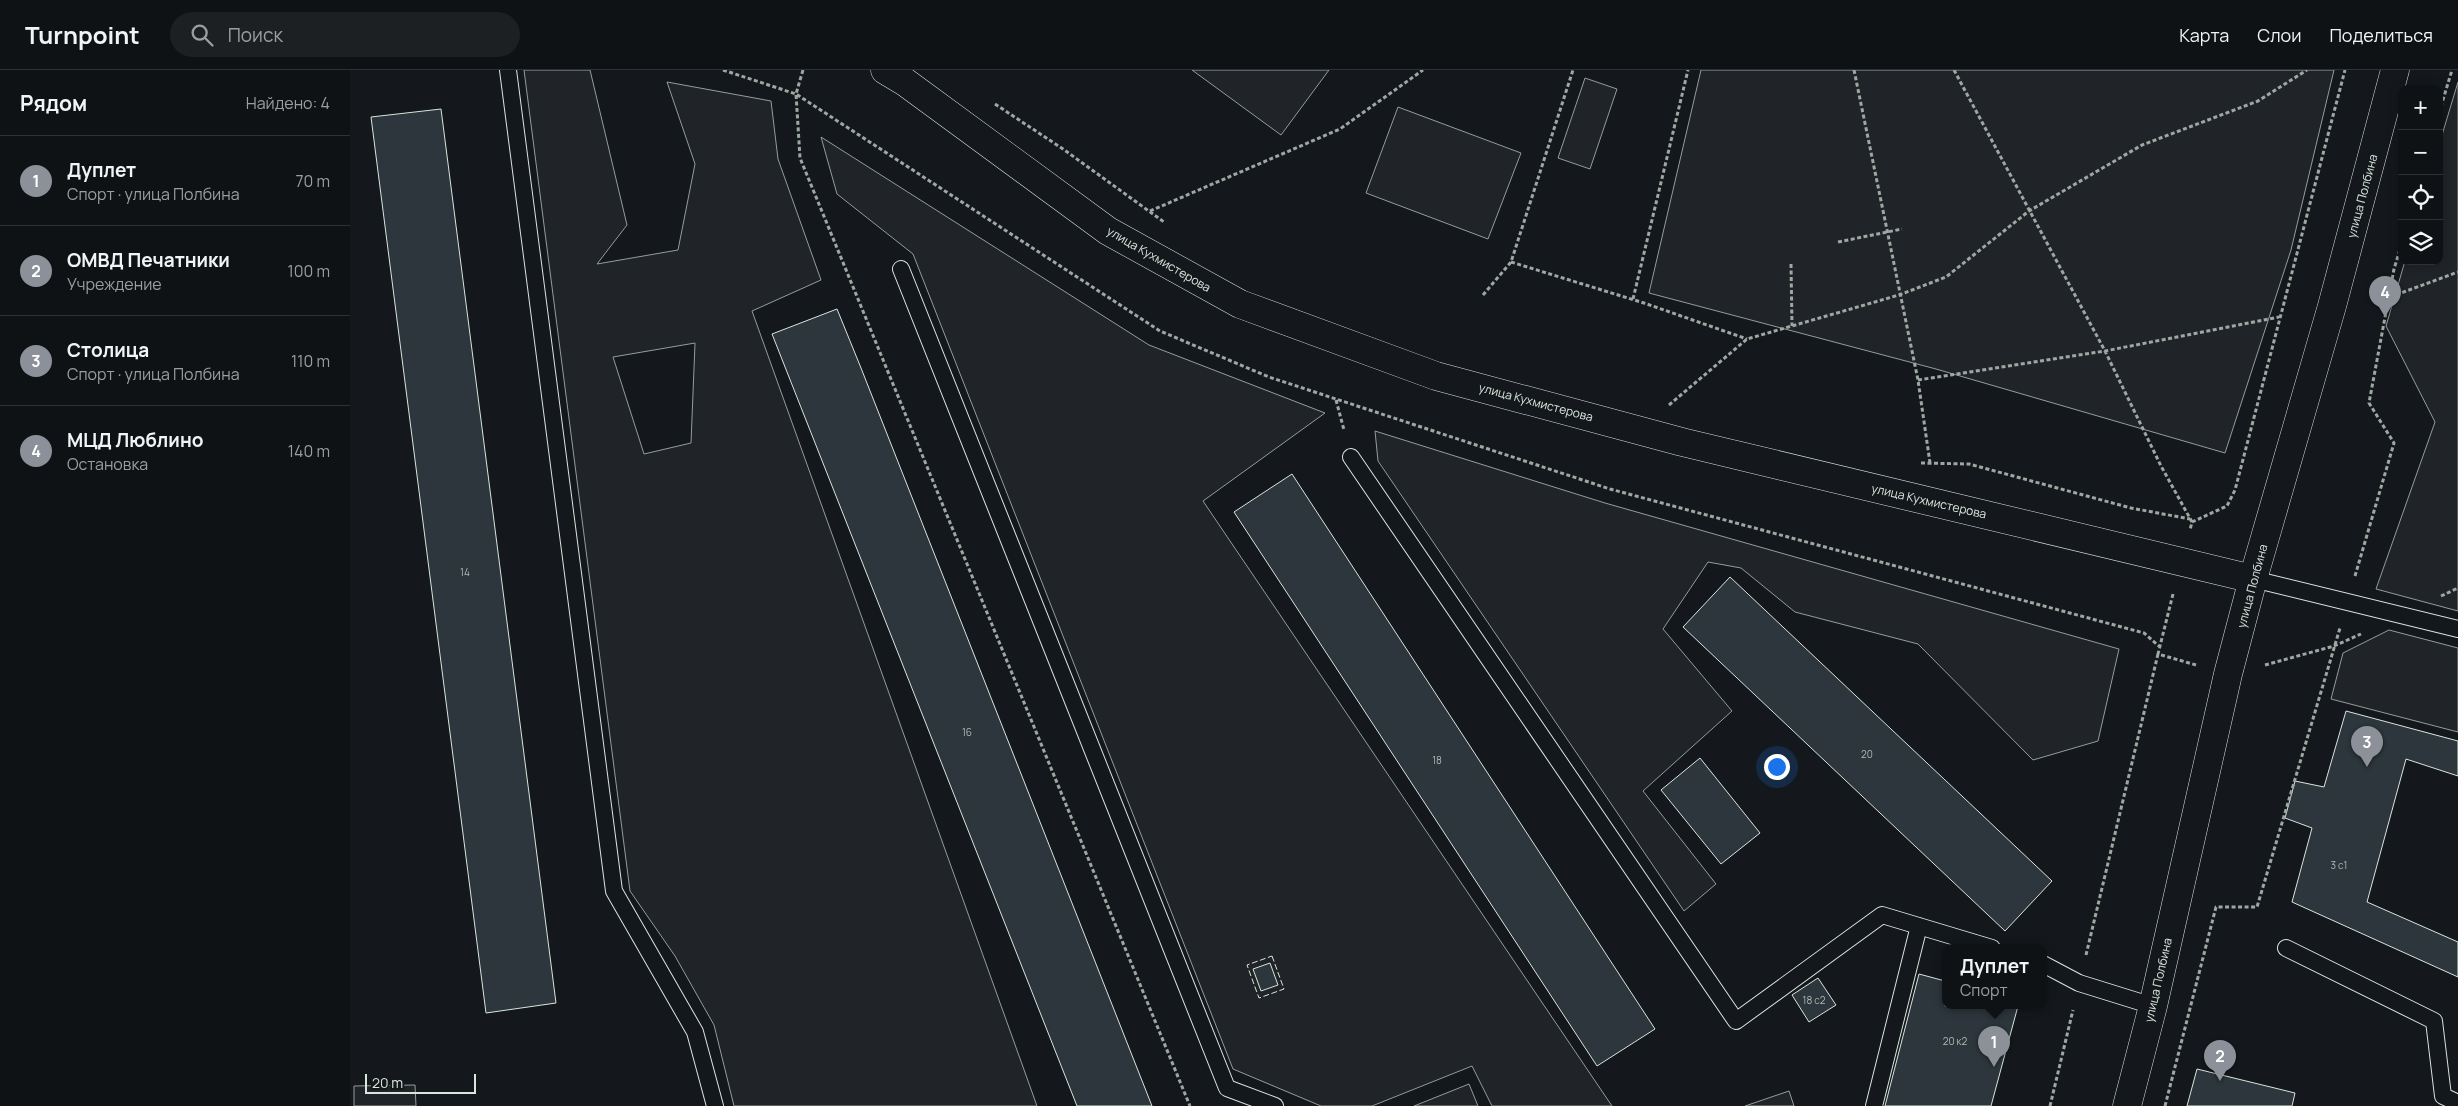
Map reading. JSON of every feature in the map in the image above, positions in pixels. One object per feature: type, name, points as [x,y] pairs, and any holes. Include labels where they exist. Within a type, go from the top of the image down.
[{"type":"street","name":"улица Кухмистерова","points":[[885,70],[905,82],[1108,231],[1240,304],[1446,378],[1682,442],[2253,579]]},
{"type":"street","name":"улица Полбина","points":[[2127,1106],[2153,1006],[2228,674],[2253,579],[2332,306],[2396,70]]},
{"type":"lane","points":[[508,70],[614,890],[695,1032],[715,1106]]},
{"type":"lane","points":[[901,268],[1227,1088],[1254,1102],[1275,1106]]},
{"type":"lane","points":[[1351,457],[1736,1021],[1882,915],[1979,944]]},
{"type":"lane","points":[[2253,579],[2458,629]]},
{"type":"lane","points":[[1874,1106],[1919,926]]},
{"type":"lane","points":[[2286,948],[2434,1021],[2443,1096],[2458,1103]]},
{"type":"lane","points":[[2047,966],[2079,983],[2153,1006]]},
{"type":"path","points":[[724,70],[796,94]]},
{"type":"path","points":[[803,70],[796,94],[800,158],[1190,1106]]},
{"type":"path","points":[[1150,211],[1340,129],[1423,70]]},
{"type":"path","points":[[1484,295],[1511,262],[1573,70]]},
{"type":"path","points":[[1633,299],[1688,70]]},
{"type":"path","points":[[1854,70],[1918,380],[1930,463]]},
{"type":"path","points":[[1954,70],[2106,351],[2161,466],[2191,521],[2050,1106]]},
{"type":"path","points":[[1663,410],[1747,339],[1899,295],[1946,276],[2029,211],[2142,145],[2258,102],[2307,70]]},
{"type":"path","points":[[1911,463],[1969,464],[2131,508],[2191,521],[2227,506],[2235,490],[2345,70]]},
{"type":"path","points":[[2443,100],[2452,70]]},
{"type":"path","points":[[992,102],[1063,149],[1170,226]]},
{"type":"path","points":[[1838,242],[1902,229]]},
{"type":"path","points":[[2165,1106],[2216,907],[2257,906],[2394,443],[2369,403],[2398,260]]},
{"type":"path","points":[[1511,262],[1633,299],[1747,339]]},
{"type":"path","points":[[1791,264],[1792,326]]},
{"type":"path","points":[[2389,298],[2458,272]]},
{"type":"path","points":[[1918,380],[2106,351],[2279,317]]},
{"type":"path","points":[[2440,596],[2458,588]]},
{"type":"path","points":[[2158,654],[2228,674],[2334,646],[2370,630]]},
{"type":"shaded area","points":[[524,70],[590,70],[627,225],[597,264],[678,250],[695,164],[667,82],[771,101],[778,159],[821,280],[752,311],[1037,1106],[734,1106],[714,1025],[675,956],[630,891]],"holes":[[[695,343],[691,443],[644,454],[613,357]]]},
{"type":"shaded area","points":[[1192,70],[1329,70],[1281,135]]},
{"type":"shaded area","points":[[1701,70],[2334,70],[2291,250],[2225,453],[1936,369],[1649,293]]},
{"type":"shaded area","points":[[1585,78],[1617,89],[1590,169],[1558,158]]},
{"type":"shaded area","points":[[2458,82],[2458,611],[2376,589],[2435,422],[2386,326],[2404,265],[2443,265],[2443,132]]},
{"type":"shaded area","points":[[1398,107],[1521,153],[1488,239],[1366,193]]},
{"type":"shaded area","points":[[821,137],[1149,345],[1325,413],[1203,501],[1612,1106],[1492,1106],[1472,1066],[1372,1106],[1321,1106],[1233,1069],[913,254],[837,194]]},
{"type":"shaded area","points":[[1375,431],[1605,503],[2119,649],[2098,741],[2033,760],[1918,644],[1795,612],[1741,568],[1708,562],[1663,629],[1732,711],[1643,791],[1716,884],[1684,911],[1378,461]]},
{"type":"shaded area","points":[[2389,630],[2458,648],[2458,732],[2331,699],[2343,653]]},
{"type":"shaded area","points":[[1469,1084],[1478,1106],[1414,1106]]},
{"type":"shaded area","points":[[415,1085],[416,1106],[354,1106],[354,1086]]},
{"type":"shaded area","points":[[1789,1091],[1794,1106],[1745,1106]]},
{"type":"building","points":[[441,109],[556,1003],[486,1013],[371,117]]},
{"type":"building","points":[[837,309],[1152,1106],[1077,1106],[772,334]]},
{"type":"building","points":[[1292,474],[1655,1029],[1597,1066],[1234,512]]},
{"type":"building","points":[[1730,577],[2052,881],[2005,931],[1683,627]]},
{"type":"building","points":[[2346,711],[2458,741],[2458,776],[2406,759],[2367,902],[2458,942],[2458,977],[2292,902],[2312,828],[2285,818],[2295,781],[2324,787]]},
{"type":"building","points":[[1700,758],[1760,833],[1721,864],[1661,790]]},
{"type":"building","points":[[1270,963],[1278,985],[1261,991],[1253,969]]},
{"type":"building","points":[[1919,974],[1942,980],[1942,1009],[2017,1009],[1991,1106],[1885,1106]]},
{"type":"building","points":[[1818,978],[1836,1005],[1809,1022],[1792,995]]},
{"type":"building","points":[[2197,1069],[2295,1093],[2292,1106],[2187,1106]]},
{"type":"fence","points":[[1272,956],[1284,989],[1259,998],[1247,965],[1272,956]]},
{"type":"place","name":"МЦД Люблино","points":[[2385,317]]},
{"type":"place","name":"Столица","points":[[2367,767]]},
{"type":"place","name":"Дуплет","points":[[1994,1067]]},
{"type":"place","name":"ОМВД Печатники","points":[[2220,1081]]}]
